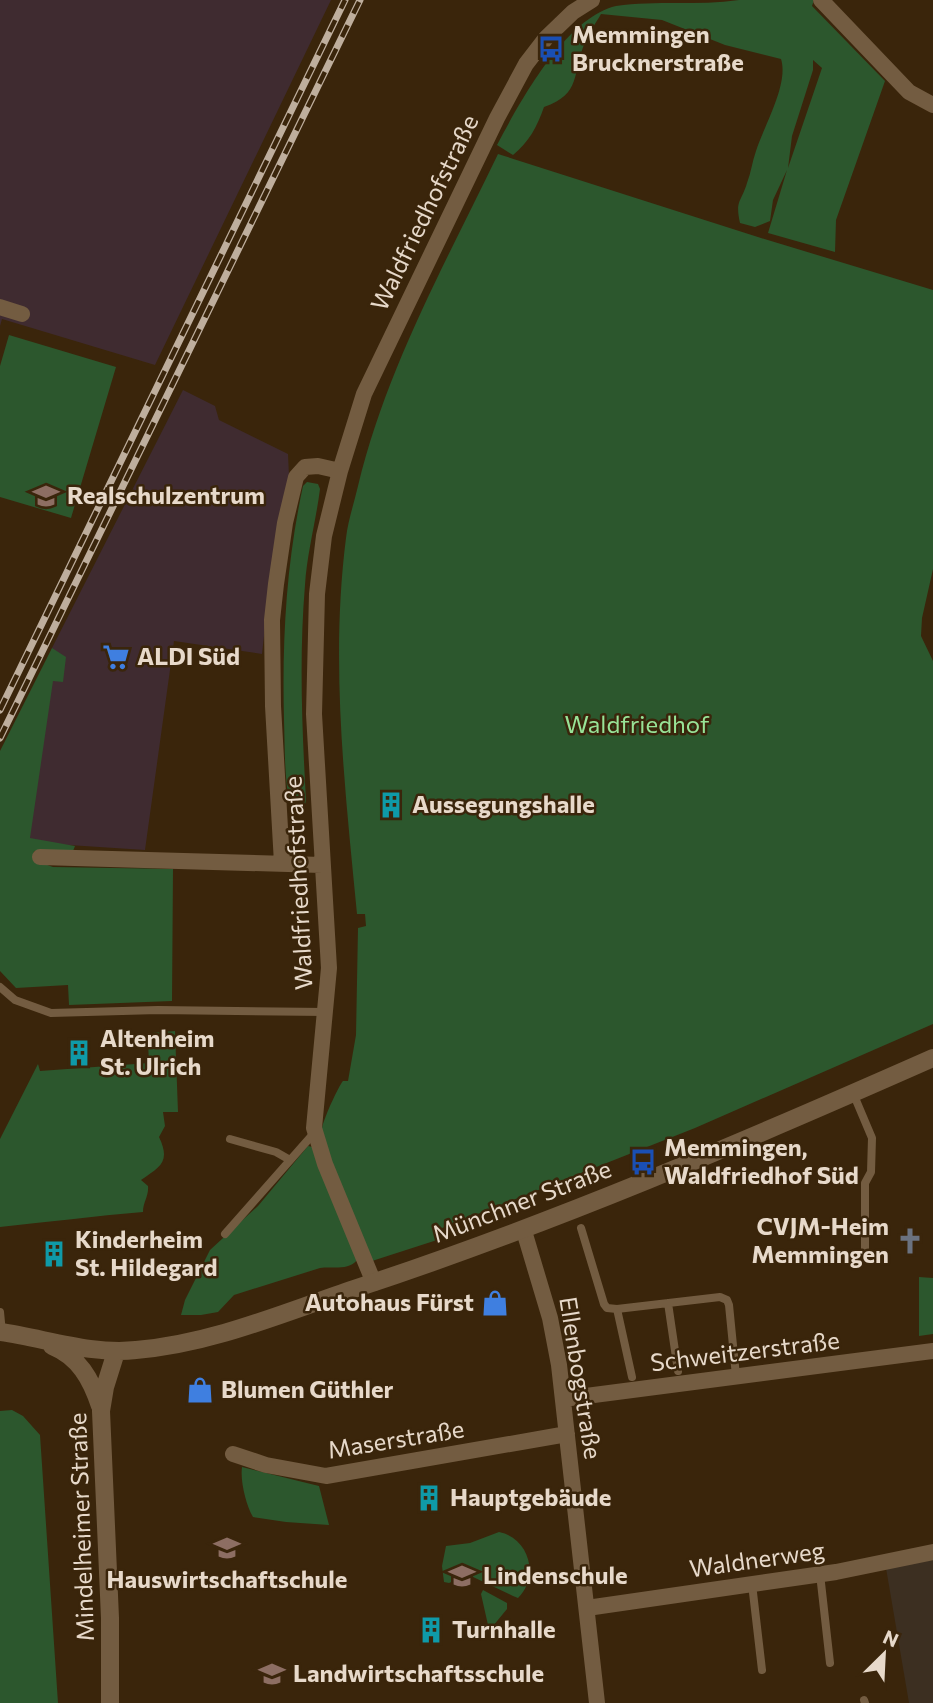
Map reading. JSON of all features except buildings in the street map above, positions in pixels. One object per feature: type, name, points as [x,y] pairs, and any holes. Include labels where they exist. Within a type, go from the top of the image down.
[{"type":"street","name":"Waldfriedhofstraße","points":[[374,1283],[325,1164],[315,1132],[316,1096],[326,1012],[329,934],[322,865],[314,714],[314,645],[324,536],[340,471],[377,364],[511,90],[546,38],[573,12],[592,0]]},
{"type":"street","points":[[821,0],[909,92],[933,105]]},
{"type":"street","points":[[0,307],[22,314]]},
{"type":"street","name":"Waldfriedhofstraße","points":[[282,863],[273,706],[272,620],[278,572],[296,477],[305,467],[318,466],[340,471]]},
{"type":"street","points":[[40,856],[322,865]]},
{"type":"street","name":"Münchner Straße","points":[[25,1336],[116,1352],[152,1349],[204,1338],[524,1231],[933,1058]]},
{"type":"street","name":"Ellenbogstraße","points":[[524,1231],[550,1318],[563,1399],[597,1703]]},
{"type":"street","points":[[1,1333],[25,1336],[61,1350],[79,1364],[94,1388],[101,1411]]},
{"type":"street","name":"Schweitzerstraße","points":[[563,1399],[933,1351]]},
{"type":"street","name":"Mindelheimer Straße","points":[[110,1703],[110,1618],[101,1411],[116,1352]]},
{"type":"street","name":"Maserstraße","points":[[233,1454],[266,1465],[326,1476],[567,1434]]},
{"type":"street","name":"Waldnerweg","points":[[587,1608],[820,1574],[933,1552]]},
{"type":"lane","points":[[0,987],[15,1000],[51,1013],[158,1010],[326,1012]]},
{"type":"lane","points":[[853,1093],[872,1138],[871,1172],[865,1183],[865,1256]]},
{"type":"lane","points":[[225,1234],[315,1132]]},
{"type":"lane","points":[[230,1139],[276,1152],[290,1160]]},
{"type":"lane","points":[[582,1228],[607,1308],[720,1297],[727,1300],[736,1376]]},
{"type":"lane","points":[[668,1303],[678,1371]]},
{"type":"lane","points":[[617,1309],[632,1377]]},
{"type":"lane","points":[[0,1312],[1,1333]]},
{"type":"lane","points":[[820,1574],[830,1664]]},
{"type":"lane","points":[[752,1584],[762,1670]]},
{"type":"shaded area","points":[[0,0],[331,0],[155,365],[2,319],[0,326]]},
{"type":"shaded area","points":[[183,390],[215,406],[219,420],[288,454],[289,476],[274,546],[262,654],[174,641],[145,850],[23,842],[26,758],[52,648]]},
{"type":"shaded area","points":[[933,1560],[933,1703],[909,1703],[886,1568]]},
{"type":"green space","points":[[814,0],[812,6],[885,81],[836,220],[835,252],[768,233],[787,170],[773,200],[770,221],[755,227],[740,223],[739,202],[779,93],[783,69],[781,59],[725,45],[662,20],[601,14],[585,42],[574,81],[565,96],[544,107],[532,134],[513,155],[497,145],[546,64],[579,27],[597,14],[616,6],[631,4]],"holes":[[[813,60],[822,68],[788,168],[792,136],[813,70]]]},
{"type":"green space","name":"Waldfriedhof","points":[[498,154],[933,290],[933,569],[922,618],[921,636],[933,661],[933,1024],[695,1128],[437,1230],[439,1239],[372,1261],[339,1183],[322,1130],[338,1090],[343,1081],[348,1081],[356,1035],[358,928],[366,926],[365,914],[357,914],[341,726],[339,632],[346,538],[384,400],[438,276]]},
{"type":"green space","points":[[9,335],[116,367],[71,518],[0,497],[0,366]]},
{"type":"green space","points":[[307,482],[318,484],[320,489],[303,612],[302,692],[306,800],[304,809],[291,810],[285,754],[285,632],[297,515],[303,486]]},
{"type":"green space","points":[[52,648],[66,657],[63,682],[53,681],[30,838],[75,846],[73,851],[34,851],[33,860],[53,867],[173,869],[172,1001],[69,1005],[68,985],[16,988],[0,971],[0,751]]},
{"type":"green space","points":[[175,1031],[178,1112],[163,1112],[165,1126],[159,1137],[164,1158],[158,1167],[141,1180],[148,1186],[143,1212],[0,1227],[0,1139],[38,1064],[40,1071],[149,1063],[148,1043],[153,1042],[152,1033]]},
{"type":"green space","points":[[308,1146],[313,1147],[357,1260],[350,1266],[320,1268],[234,1295],[218,1312],[181,1315],[185,1300],[210,1250],[258,1206]]},
{"type":"green space","points":[[919,1277],[933,1278],[933,1334],[919,1336]]},
{"type":"green space","points":[[12,1410],[23,1416],[40,1435],[58,1703],[0,1703],[0,1411]]},
{"type":"green space","points":[[242,1467],[319,1486],[329,1525],[253,1517],[244,1493]]},
{"type":"green space","points":[[499,1532],[518,1542],[528,1559],[529,1579],[518,1598],[471,1576],[444,1582],[442,1566],[446,1546],[470,1543]]},
{"type":"green space","points":[[483,1590],[507,1603],[507,1609],[493,1626],[488,1625],[481,1594]]},
{"type":"railway","points":[[0,710],[345,0]]},
{"type":"railway","points":[[0,738],[360,0]]},
{"type":"place","name":"Memmingen Brucknerstraße","points":[[551,49]]},
{"type":"place","name":"Realschulzentrum","points":[[46,496]]},
{"type":"place","name":"ALDI Süd","points":[[116,657]]},
{"type":"place","name":"Aussegungshalle","points":[[391,805]]},
{"type":"place","name":"Altenheim St. Ulrich","points":[[79,1053]]},
{"type":"place","name":"Memmingen, Waldfriedhof Süd","points":[[643,1162]]},
{"type":"place","name":"CVJM-Heim Memmingen","points":[[910,1241]]},
{"type":"place","name":"Kinderheim St. Hildegard","points":[[54,1254]]},
{"type":"place","name":"Autohaus Fürst","points":[[495,1303]]},
{"type":"place","name":"Blumen Güthler","points":[[200,1390]]},
{"type":"place","name":"Hauptgebäude","points":[[429,1498]]},
{"type":"place","name":"Hauswirtschaftschule","points":[[227,1548]]},
{"type":"place","name":"Lindenschule","points":[[462,1576]]},
{"type":"place","name":"Turnhalle","points":[[431,1630]]},
{"type":"place","name":"Landwirtschaftsschule","points":[[272,1674]]}]
